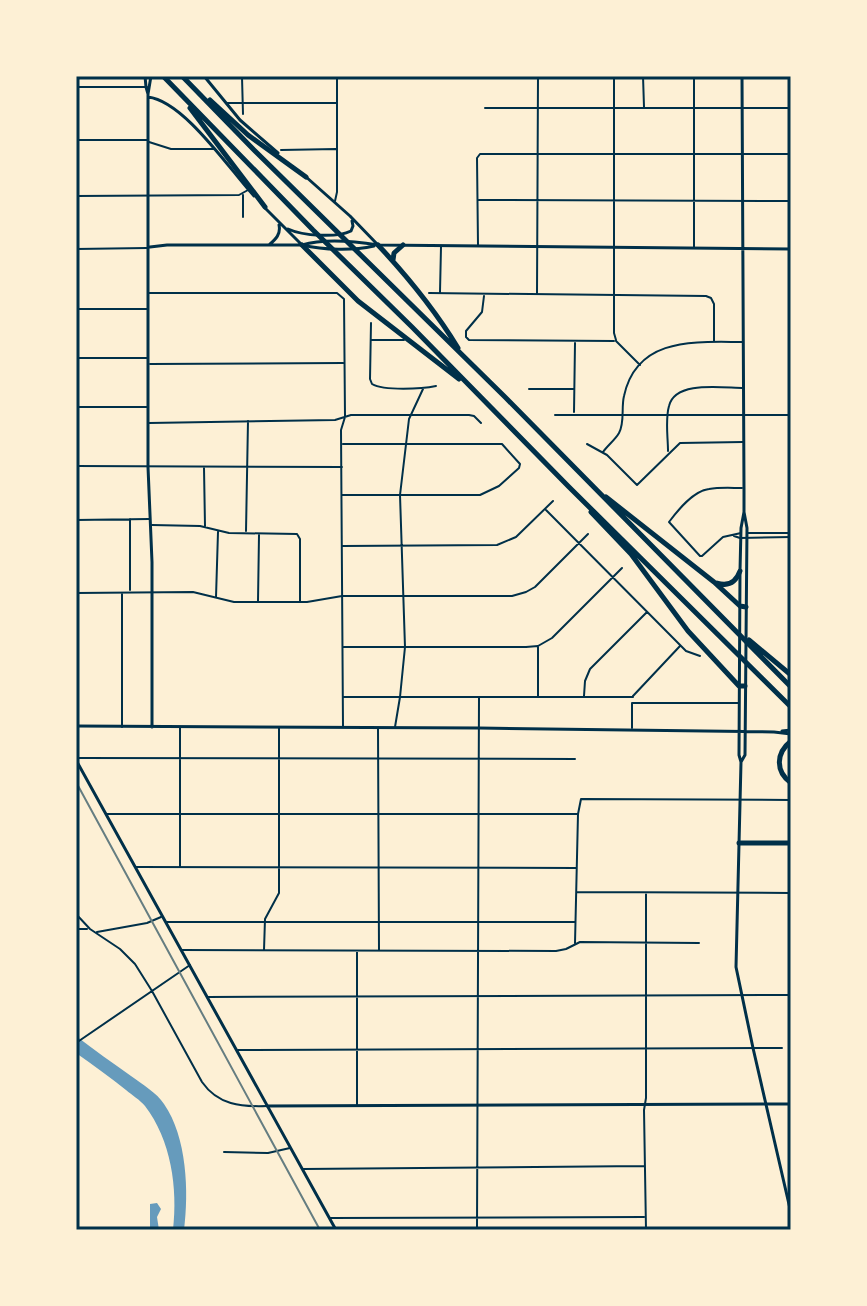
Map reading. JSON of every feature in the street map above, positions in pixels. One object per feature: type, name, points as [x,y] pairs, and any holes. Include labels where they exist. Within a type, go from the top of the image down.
[{"type":"highway","points":[[182,76],[248,135],[306,177]]},
{"type":"highway","points":[[182,76],[791,687]]},
{"type":"highway","points":[[164,78],[791,707]]},
{"type":"highway","points":[[174,89],[265,207]]},
{"type":"highway","points":[[302,245],[358,301],[477,394]]},
{"type":"highway","points":[[378,245],[440,319],[462,356]]},
{"type":"highway","points":[[393,261],[394,253],[403,245]]},
{"type":"highway","points":[[595,490],[612,500],[743,607]]},
{"type":"highway","points":[[579,495],[644,570],[699,645],[743,684]]},
{"type":"highway","points":[[714,582],[727,585],[734,582],[740,571]]},
{"type":"highway","points":[[717,613],[791,675]]},
{"type":"highway","points":[[791,741],[782,749],[779,764],[783,775],[791,783]]},
{"type":"highway","points":[[739,843],[790,842]]},
{"type":"main road","points":[[145,76],[148,87],[152,727]]},
{"type":"main road","points":[[148,87],[151,76]]},
{"type":"main road","points":[[204,76],[225,103],[262,140],[335,201],[378,245]]},
{"type":"main road","points":[[742,76],[746,536],[740,616],[739,674],[743,684],[739,703],[741,762],[736,967],[791,1213]]},
{"type":"main road","points":[[148,96],[162,100],[216,149],[248,190],[302,245]]},
{"type":"main road","points":[[284,228],[302,234],[344,235],[353,228],[350,216]]},
{"type":"main road","points":[[269,245],[279,233],[278,221]]},
{"type":"main road","points":[[148,247],[363,242],[378,245],[538,248],[791,249]]},
{"type":"main road","points":[[741,762],[745,755],[743,684],[746,622],[740,571],[744,512]]},
{"type":"main road","points":[[76,726],[791,732]]},
{"type":"main road","points":[[76,759],[336,1230]]},
{"type":"main road","points":[[267,1106],[791,1104]]},
{"type":"street","points":[[212,78],[337,76],[335,201]]},
{"type":"street","points":[[537,294],[538,76]]},
{"type":"street","points":[[614,76],[614,333],[621,348],[640,365]]},
{"type":"street","points":[[643,76],[644,108]]},
{"type":"street","points":[[694,76],[694,248]]},
{"type":"street","points":[[242,77],[243,114]]},
{"type":"street","points":[[76,87],[148,87]]},
{"type":"street","points":[[225,103],[338,103]]},
{"type":"street","points":[[485,108],[791,108]]},
{"type":"street","points":[[76,140],[148,141],[171,149],[216,149]]},
{"type":"street","points":[[281,150],[338,149]]},
{"type":"street","points":[[478,247],[477,200],[479,155],[482,153],[791,154]]},
{"type":"street","points":[[76,196],[243,194],[248,190]]},
{"type":"street","points":[[243,194],[243,217]]},
{"type":"street","points":[[477,200],[791,201]]},
{"type":"street","points":[[440,294],[441,245]]},
{"type":"street","points":[[76,249],[148,247]]},
{"type":"street","points":[[149,293],[337,293],[345,300],[345,417],[341,430],[343,727]]},
{"type":"street","points":[[429,293],[709,297],[714,304],[714,342]]},
{"type":"street","points":[[484,294],[482,312],[466,331],[466,337],[473,341],[616,340]]},
{"type":"street","points":[[76,309],[149,309]]},
{"type":"street","points":[[371,323],[370,379],[374,386],[423,389],[436,386]]},
{"type":"street","points":[[371,340],[404,340]]},
{"type":"street","points":[[574,415],[575,342]]},
{"type":"street","points":[[603,452],[620,432],[626,387],[640,365],[655,352],[683,342],[744,342]]},
{"type":"street","points":[[76,358],[149,358]]},
{"type":"street","points":[[149,364],[345,363]]},
{"type":"street","points":[[668,453],[670,401],[677,393],[683,390],[744,388]]},
{"type":"street","points":[[395,728],[405,647],[400,495],[410,415],[423,389]]},
{"type":"street","points":[[529,389],[574,389]]},
{"type":"street","points":[[76,407],[148,407]]},
{"type":"street","points":[[148,423],[469,415],[481,423]]},
{"type":"street","points":[[555,415],[791,415]]},
{"type":"street","points":[[246,533],[248,420]]},
{"type":"street","points":[[587,444],[603,452],[637,485],[680,443],[744,442]]},
{"type":"street","points":[[342,444],[502,444],[520,464],[494,489],[477,495],[342,495]]},
{"type":"street","points":[[76,466],[342,467]]},
{"type":"street","points":[[204,467],[205,527]]},
{"type":"street","points":[[744,488],[709,489],[695,495],[669,522],[702,556],[723,537],[791,535]]},
{"type":"street","points":[[342,546],[502,544],[516,537],[553,501]]},
{"type":"street","points":[[545,509],[686,651],[700,656]]},
{"type":"street","points":[[130,519],[130,593]]},
{"type":"street","points":[[76,520],[149,519]]},
{"type":"street","points":[[149,525],[205,527],[259,534],[295,533],[300,539],[300,602]]},
{"type":"street","points":[[216,597],[218,531]]},
{"type":"street","points":[[258,602],[259,534]]},
{"type":"street","points":[[76,593],[198,593],[234,602],[300,602],[342,596],[508,596],[535,587],[588,534]]},
{"type":"street","points":[[343,647],[538,646],[556,635],[622,568]]},
{"type":"street","points":[[122,593],[122,727]]},
{"type":"street","points":[[584,697],[590,669],[647,612]]},
{"type":"street","points":[[632,730],[633,697],[681,645]]},
{"type":"street","points":[[538,646],[538,697]]},
{"type":"street","points":[[343,697],[633,697]]},
{"type":"street","points":[[477,1230],[479,697]]},
{"type":"street","points":[[632,703],[745,703]]},
{"type":"street","points":[[180,727],[180,867]]},
{"type":"street","points":[[264,950],[266,915],[278,897],[279,727]]},
{"type":"street","points":[[378,728],[379,951]]},
{"type":"street","points":[[76,759],[575,759]]},
{"type":"street","points":[[575,944],[576,868],[579,802],[584,799],[791,800],[790,893],[576,892]]},
{"type":"street","points":[[106,814],[578,814]]},
{"type":"street","points":[[135,867],[576,868]]},
{"type":"street","points":[[646,893],[646,1230]]},
{"type":"street","points":[[76,914],[90,929],[131,959],[209,1092],[236,1105],[267,1106]]},
{"type":"street","points":[[96,933],[163,917]]},
{"type":"street","points":[[165,922],[575,922]]},
{"type":"street","points":[[76,929],[90,929]]},
{"type":"street","points":[[181,950],[559,951],[580,942],[699,943]]},
{"type":"street","points":[[357,950],[357,1105]]},
{"type":"street","points":[[76,1043],[190,965]]},
{"type":"street","points":[[207,997],[791,995]]},
{"type":"street","points":[[236,1050],[782,1048]]},
{"type":"street","points":[[224,1152],[268,1153],[290,1148]]},
{"type":"street","points":[[301,1169],[644,1166]]},
{"type":"street","points":[[329,1218],[646,1217]]},
{"type":"water","points":[[76,1036],[153,1092],[172,1117],[184,1165],[184,1230],[173,1230],[171,1165],[154,1119],[138,1100],[76,1053]]},
{"type":"water","points":[[157,1203],[161,1209],[157,1217],[159,1230],[150,1230],[150,1204]]},
{"type":"railway","points":[[76,782],[320,1230]]}]
